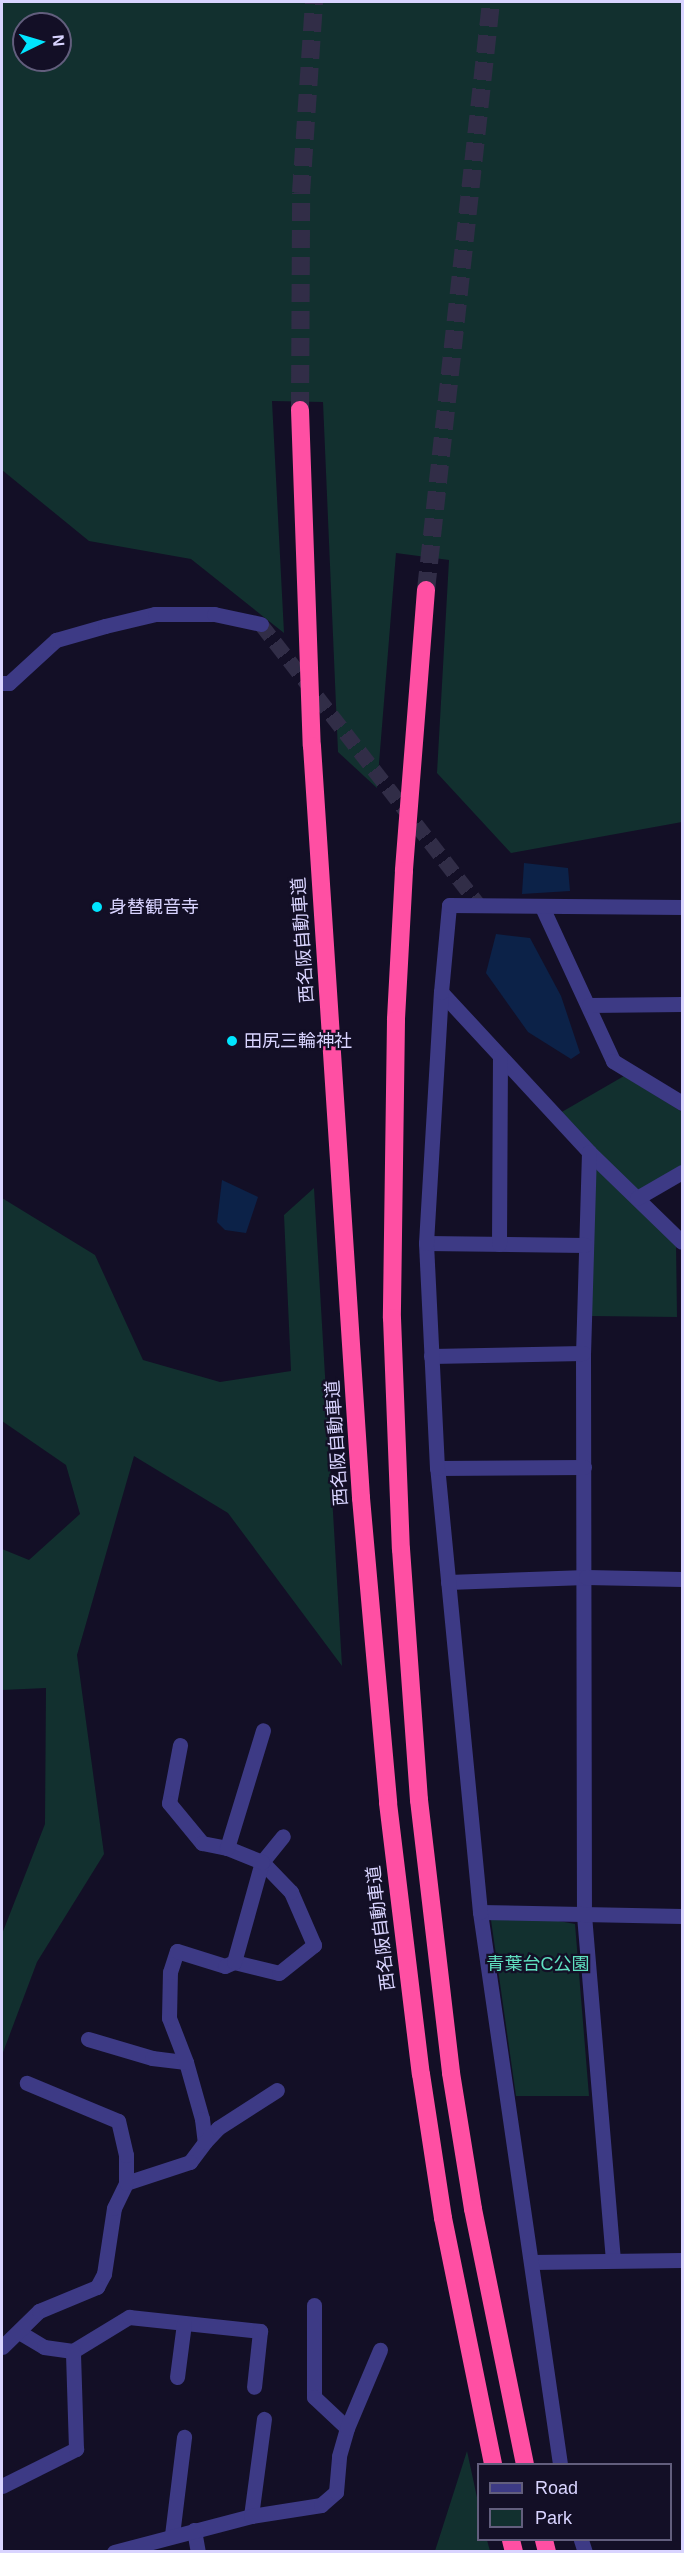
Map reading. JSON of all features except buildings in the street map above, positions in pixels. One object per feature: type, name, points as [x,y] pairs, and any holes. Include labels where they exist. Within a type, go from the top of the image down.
[{"type":"highway","name":"西名阪自動車道","points":[[300,410],[313,770],[361,1498],[388,1803],[416,2040],[443,2218],[493,2463]]},
{"type":"highway","points":[[426,590],[404,871],[396,1020],[392,1318],[401,1550],[419,1800],[452,2073],[473,2210],[525,2463]]},
{"type":"street","points":[[2,683],[9,683],[56,640],[154,614],[214,614],[261,624]]},
{"type":"street","points":[[560,2463],[480,1912],[437,1468],[426,1243],[441,992],[449,905],[682,907]]},
{"type":"street","points":[[542,907],[589,1005],[612,1061],[682,1103]]},
{"type":"street","points":[[441,992],[589,1152],[682,1242]]},
{"type":"street","points":[[589,1005],[682,1004]]},
{"type":"street","points":[[499,1244],[500,1056]]},
{"type":"street","points":[[589,1152],[584,1353],[586,1577],[584,1916],[613,2260]]},
{"type":"street","points":[[637,1198],[682,1172]]},
{"type":"street","points":[[426,1243],[585,1245]]},
{"type":"street","points":[[431,1356],[584,1353]]},
{"type":"street","points":[[437,1468],[584,1467]]},
{"type":"street","points":[[448,1582],[586,1577],[682,1579]]},
{"type":"street","points":[[227,1848],[262,1730]]},
{"type":"street","points":[[180,1745],[169,1803],[202,1843],[227,1848],[262,1862],[291,1892],[314,1945],[279,1973],[234,1962],[225,1966],[177,1951],[170,1972],[169,2019],[186,2062],[202,2119],[205,2142]]},
{"type":"street","points":[[234,1962],[262,1862],[283,1836]]},
{"type":"street","points":[[480,1912],[584,1916],[682,1916]]},
{"type":"street","points":[[88,2039],[152,2058],[186,2062]]},
{"type":"street","points":[[2,2347],[20,2332],[39,2311],[96,2287],[104,2274],[114,2208],[126,2183],[126,2155],[118,2121],[27,2083]]},
{"type":"street","points":[[126,2183],[190,2162],[218,2128],[277,2090]]},
{"type":"street","points":[[531,2262],[682,2260]]},
{"type":"street","points":[[314,2305],[314,2397],[347,2428]]},
{"type":"street","points":[[20,2332],[44,2347],[73,2351],[129,2317],[260,2331],[254,2387]]},
{"type":"street","points":[[177,2377],[184,2323]]},
{"type":"street","points":[[114,2552],[251,2516],[321,2505],[336,2492],[339,2456],[347,2428],[380,2350]]},
{"type":"street","points":[[2,2486],[76,2449],[73,2351]]},
{"type":"street","points":[[251,2516],[264,2419]]},
{"type":"street","points":[[172,2535],[184,2437]]},
{"type":"street","points":[[194,2530],[198,2552]]},
{"type":"green space","points":[[2,2],[682,2],[682,822],[511,853],[437,773],[449,560],[396,553],[377,788],[338,752],[323,402],[272,401],[284,633],[191,559],[89,541],[2,470]]},
{"type":"green space","points":[[624,1076],[682,1112],[682,1165],[637,1192],[560,1113]]},
{"type":"green space","points":[[595,1165],[676,1244],[677,1317],[591,1316]]},
{"type":"green space","points":[[314,1188],[342,1666],[228,1513],[134,1456],[77,1655],[104,1854],[37,1962],[2,2055],[2,1934],[45,1824],[46,1688],[2,1690],[2,1549],[29,1560],[80,1514],[66,1465],[2,1421],[2,1198],[95,1255],[143,1360],[220,1382],[291,1371],[284,1215]]},
{"type":"green space","name":"青葉台C公園","points":[[516,1913],[575,1924],[589,2096],[516,2096],[491,1920]]},
{"type":"green space","points":[[467,2451],[477,2497],[477,2541],[487,2541],[490,2551],[435,2551]]},
{"type":"water","points":[[524,863],[568,868],[570,891],[522,894]]},
{"type":"water","points":[[496,934],[530,938],[561,996],[580,1053],[571,1059],[528,1032],[486,973]]},
{"type":"water","points":[[222,1180],[258,1197],[246,1233],[225,1230],[217,1222]]},
{"type":"tunnel","points":[[300,410],[301,193],[314,2]]},
{"type":"tunnel","points":[[426,590],[491,2]]},
{"type":"tunnel","points":[[261,624],[480,906]]},
{"type":"place","name":"身替観音寺","points":[[97,907]]},
{"type":"place","name":"田尻三輪神社","points":[[232,1041]]}]
